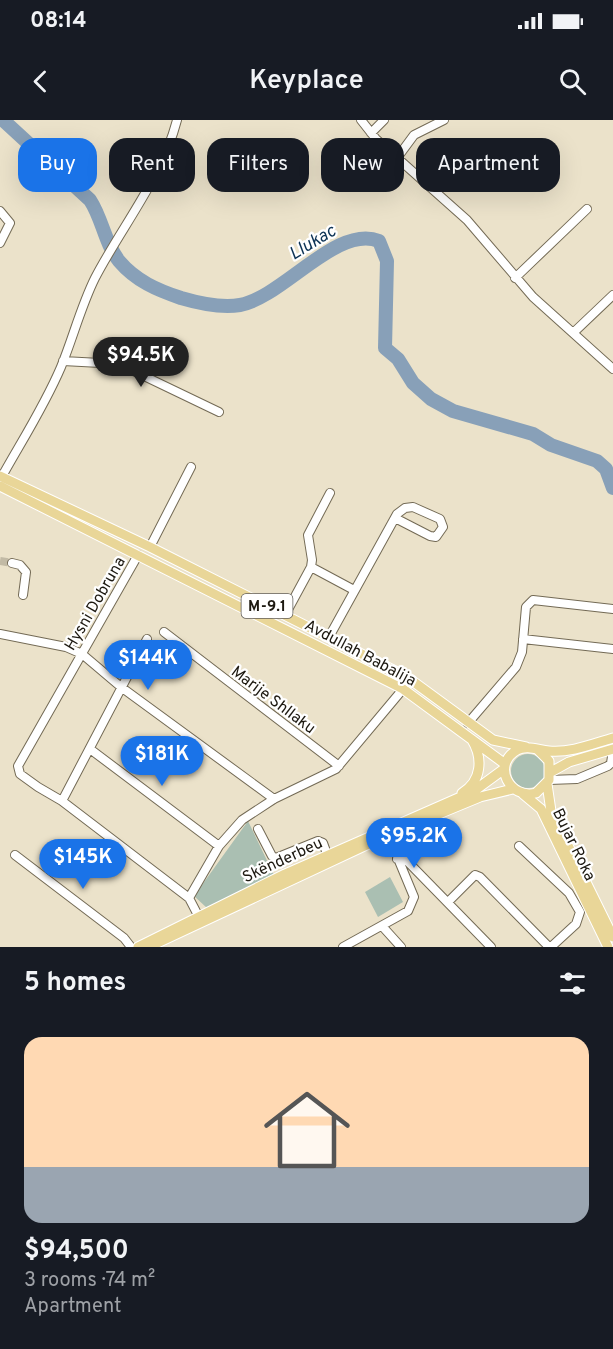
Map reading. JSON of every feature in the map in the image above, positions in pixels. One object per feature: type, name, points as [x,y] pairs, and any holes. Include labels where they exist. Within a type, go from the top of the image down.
[{"type":"main road","name":"Avdullah Babalija","points":[[0,479],[150,547],[407,677],[493,740],[526,747]]},
{"type":"main road","name":"Avdullah Babalija","points":[[0,479],[138,555],[403,690],[469,735],[505,766]]},
{"type":"main road","points":[[438,806],[469,788],[474,782],[480,763],[478,750],[469,735]]},
{"type":"main road","points":[[537,749],[564,751],[613,738]]},
{"type":"main road","points":[[505,766],[515,751],[526,747]]},
{"type":"main road","name":"M-9.1","points":[[526,747],[537,749]]},
{"type":"main road","points":[[537,749],[549,761],[549,779]]},
{"type":"main road","points":[[513,789],[523,794],[536,793],[569,762],[613,750]]},
{"type":"main road","name":"M-9.1","points":[[505,766],[506,780],[513,789]]},
{"type":"main road","name":"Skënderbeu","points":[[138,947],[481,787],[505,766]]},
{"type":"main road","name":"Bujar Roka","points":[[549,779],[547,799],[551,811],[613,937]]},
{"type":"main road","name":"Skënderbeu","points":[[149,947],[162,944],[200,919],[327,854],[480,797],[513,789]]},
{"type":"main road","name":"Bujar Roka","points":[[523,794],[541,810],[608,947]]},
{"type":"street","points":[[0,479],[35,421],[63,361],[82,309],[105,261],[124,232],[170,144],[177,120]]},
{"type":"street","points":[[361,120],[376,138]]},
{"type":"street","points":[[371,133],[384,120]]},
{"type":"street","points":[[404,149],[414,135],[444,120]]},
{"type":"street","points":[[404,164],[467,220],[515,278],[613,369]]},
{"type":"street","points":[[515,278],[587,209]]},
{"type":"street","points":[[0,211],[10,223],[0,243]]},
{"type":"street","points":[[573,333],[613,295]]},
{"type":"street","points":[[63,361],[119,364],[219,412]]},
{"type":"street","points":[[150,547],[191,467]]},
{"type":"street","points":[[285,615],[311,567],[308,535],[330,493]]},
{"type":"street","points":[[413,507],[440,519],[442,527],[436,537],[430,536],[395,518],[402,509],[413,507]]},
{"type":"street","name":"Avdullah Babalija","points":[[329,637],[395,518]]},
{"type":"street","name":"Hysni Dobruna","points":[[138,555],[18,766],[20,774],[62,801],[189,898],[200,919]]},
{"type":"street","points":[[12,563],[20,565],[26,572],[23,595]]},
{"type":"street","points":[[311,567],[354,590]]},
{"type":"street","points":[[468,723],[516,668],[522,652],[526,607],[533,600],[613,609]]},
{"type":"street","name":"Marije Shllaku","points":[[164,632],[339,766]]},
{"type":"street","points":[[0,634],[66,647],[82,654],[121,687],[274,799]]},
{"type":"street","points":[[62,801],[147,639]]},
{"type":"street","points":[[523,639],[613,649]]},
{"type":"street","points":[[189,898],[219,846],[242,820],[274,799],[339,766],[403,690]]},
{"type":"street","points":[[90,748],[219,846]]},
{"type":"street","points":[[549,779],[577,779],[608,766],[613,750]]},
{"type":"street","points":[[258,829],[272,856],[276,858],[318,841],[323,843],[327,854]]},
{"type":"street","points":[[343,947],[408,910],[412,904],[412,891],[387,832]]},
{"type":"street","points":[[448,902],[475,875],[480,877],[550,947],[580,919],[580,912],[569,893],[519,846]]},
{"type":"street","points":[[15,855],[124,938],[130,947]]},
{"type":"street","points":[[397,859],[407,861],[491,947]]},
{"type":"street","points":[[382,926],[401,947]]},
{"type":"green space","points":[[528,754],[540,759],[545,771],[540,783],[528,788],[516,783],[511,771],[516,759]]},
{"type":"green space","points":[[248,821],[274,875],[207,908],[194,896]]},
{"type":"green space","points":[[390,877],[403,902],[378,917],[365,892]]},
{"type":"waterway","name":"Llukac","points":[[3,120],[90,200],[119,261],[147,284],[181,298],[210,305],[240,305],[257,299],[328,252],[346,243],[363,239],[379,241],[387,261],[385,348],[398,359],[413,383],[431,399],[453,411],[533,434],[551,445],[597,461],[606,469],[613,488]]},
{"type":"tunnel","points":[[0,561],[12,563]]}]
